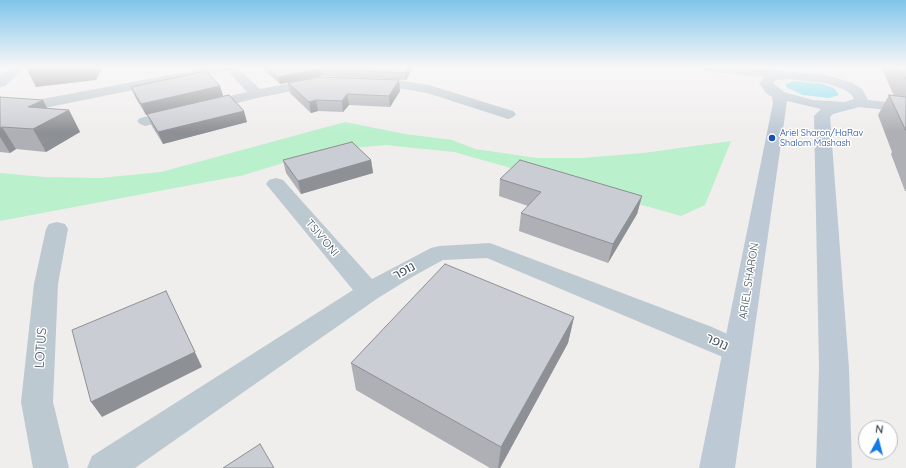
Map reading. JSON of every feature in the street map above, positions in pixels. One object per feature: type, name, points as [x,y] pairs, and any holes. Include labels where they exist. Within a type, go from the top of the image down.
[{"type":"main road","name":"ARIEL SHARON","points":[[718,468],[771,147],[780,103],[781,89]]},
{"type":"main road","points":[[793,89],[814,104],[847,94],[906,99]]},
{"type":"main road","points":[[838,89],[847,94],[906,108]]},
{"type":"main road","points":[[843,89],[847,94]]},
{"type":"main road","points":[[834,468],[834,368],[822,116],[847,94]]},
{"type":"street","points":[[0,112],[121,89]]},
{"type":"street","points":[[252,89],[257,94]]},
{"type":"street","points":[[145,121],[280,89]]},
{"type":"street","points":[[428,89],[508,114]]},
{"type":"street","points":[[0,106],[44,104]]},
{"type":"street","name":"TSIV'ONI","points":[[276,184],[369,292]]},
{"type":"street","name":"LOTUS","points":[[51,468],[38,402],[46,284],[57,228]]},
{"type":"street","name":"נופר","points":[[105,468],[403,270],[439,253],[490,250],[702,335],[737,351]]},
{"type":"green space","points":[[345,122],[405,134],[452,140],[475,149],[537,158],[582,158],[643,153],[731,141],[705,205],[681,216],[454,152],[385,145],[342,149],[303,157],[244,175],[0,221],[0,173],[44,177],[101,178],[161,172]]},
{"type":"water","points":[[790,89],[835,89],[839,95],[829,98],[803,95]]},
{"type":"building","points":[[132,89],[208,89],[141,104]]},
{"type":"building","points":[[294,89],[393,89],[389,96],[347,94],[342,101],[316,100],[309,102]]},
{"type":"building","points":[[229,95],[244,111],[158,132],[147,114]]},
{"type":"building","points":[[889,95],[906,97],[906,131]]},
{"type":"building","points":[[0,97],[43,100],[28,107],[69,110],[33,129],[0,128]]},
{"type":"building","points":[[352,142],[371,160],[298,181],[283,160]]},
{"type":"building","points":[[520,160],[642,196],[613,244],[521,213],[541,192],[500,179]]},
{"type":"building","points":[[445,264],[574,317],[501,447],[351,363]]},
{"type":"building","points":[[166,291],[195,352],[91,402],[72,330]]},
{"type":"building","points":[[260,444],[274,468],[223,468]]},
{"type":"place","name":"Ariel Sharon/HaRav Shalom Mashash","points":[[772,138]]}]
